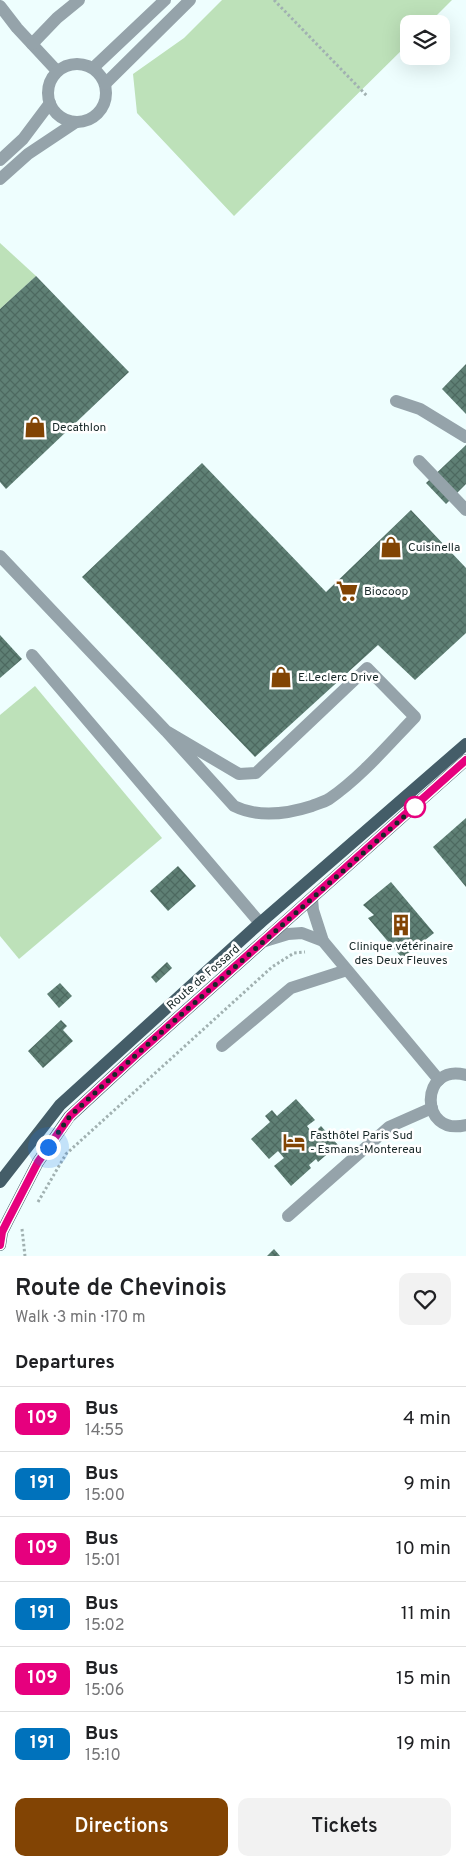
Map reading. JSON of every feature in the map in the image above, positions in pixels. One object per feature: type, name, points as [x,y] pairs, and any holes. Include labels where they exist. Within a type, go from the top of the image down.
[{"type":"main road","name":"Route de Fossard","points":[[0,1182],[60,1105],[260,923],[466,744]]},
{"type":"main road","name":"Route de Fossard","points":[[0,1245],[2,1232],[38,1162],[70,1116],[466,760]]},
{"type":"street","points":[[32,44],[57,18],[79,0]]},
{"type":"street","points":[[93,68],[165,0]]},
{"type":"street","points":[[105,84],[190,0]]},
{"type":"street","points":[[0,6],[57,71]]},
{"type":"street","points":[[75,63],[93,68],[105,84],[106,98],[100,112],[85,121],[76,122],[60,116],[50,103],[48,95],[48,86],[57,71],[75,63]]},
{"type":"street","points":[[0,160],[23,139],[50,103]]},
{"type":"street","points":[[0,179],[28,154],[76,122]]},
{"type":"street","points":[[396,401],[420,409],[466,437]]},
{"type":"street","points":[[419,461],[466,510]]},
{"type":"street","points":[[0,556],[166,731],[234,806],[245,811],[269,814],[299,810],[328,800],[361,772],[415,717],[368,668],[256,774],[239,774],[166,731]]},
{"type":"street","points":[[32,655],[260,923]]},
{"type":"street","points":[[312,899],[319,940]]},
{"type":"street","points":[[265,941],[288,934],[302,934],[319,940],[347,970],[439,1080]]},
{"type":"street","points":[[222,1046],[291,988],[347,970]]},
{"type":"street","points":[[466,1075],[460,1073],[450,1074],[439,1080],[432,1091],[430,1100],[436,1116],[442,1122],[459,1127],[466,1125]]},
{"type":"street","points":[[288,1216],[389,1127],[432,1108]]},
{"type":"path","points":[[274,0],[368,97]]},
{"type":"path","points":[[36,1204],[66,1154],[272,967],[294,953],[307,951],[319,940]]},
{"type":"path","points":[[25,1256],[22,1229],[27,1221]]},
{"type":"green space","points":[[222,0],[452,0],[437,15],[400,15],[400,52],[234,216],[137,113],[133,74],[184,38]]},
{"type":"green space","points":[[0,243],[36,276],[0,309]]},
{"type":"green space","points":[[35,686],[162,838],[19,959],[0,936],[0,715]]},
{"type":"building","name":"Decathlon","points":[[36,276],[129,372],[6,489],[0,482],[0,309]]},
{"type":"building","points":[[466,364],[466,414],[442,389]]},
{"type":"building","points":[[466,445],[466,484],[446,504],[426,483]]},
{"type":"building","points":[[202,463],[326,592],[411,510],[466,568],[466,633],[415,680],[378,645],[255,757],[82,577]]},
{"type":"building","points":[[0,635],[22,659],[0,678]]},
{"type":"building","points":[[466,818],[466,887],[433,847]]},
{"type":"building","points":[[178,866],[196,886],[168,911],[150,891]]},
{"type":"building","name":"Clinique vétérinaire des Deux Fleuves","points":[[391,882],[434,933],[402,958],[368,918],[374,915],[363,905]]},
{"type":"building","points":[[167,962],[172,968],[156,983],[151,977]]},
{"type":"building","points":[[60,983],[72,996],[59,1008],[47,994]]},
{"type":"building","points":[[61,1020],[67,1026],[63,1030],[73,1041],[43,1068],[28,1051]]},
{"type":"building","points":[[296,1099],[315,1120],[307,1126],[313,1134],[321,1126],[338,1145],[318,1162],[316,1159],[309,1165],[311,1168],[291,1186],[274,1166],[284,1158],[278,1151],[269,1159],[251,1139],[270,1122],[265,1116],[272,1110],[277,1116]]},
{"type":"building","points":[[274,1249],[280,1256],[267,1256]]},
{"type":"bus line","name":"109","points":[[0,1245],[2,1232],[38,1162],[70,1116],[466,760]]},
{"type":"place","name":"Decathlon","points":[[35,427]]},
{"type":"place","name":"Cuisinella","points":[[391,547]]},
{"type":"place","name":"Biocoop","points":[[347,591]]},
{"type":"place","name":"E.Leclerc Drive","points":[[281,677]]},
{"type":"place","name":"Clinique vétérinaire des Deux Fleuves","points":[[401,925]]},
{"type":"place","name":"Fasthôtel Paris Sud - Esmans-Montereau","points":[[294,1142]]},
{"type":"route","points":[[48,1147],[70,1116],[415,807]]}]
